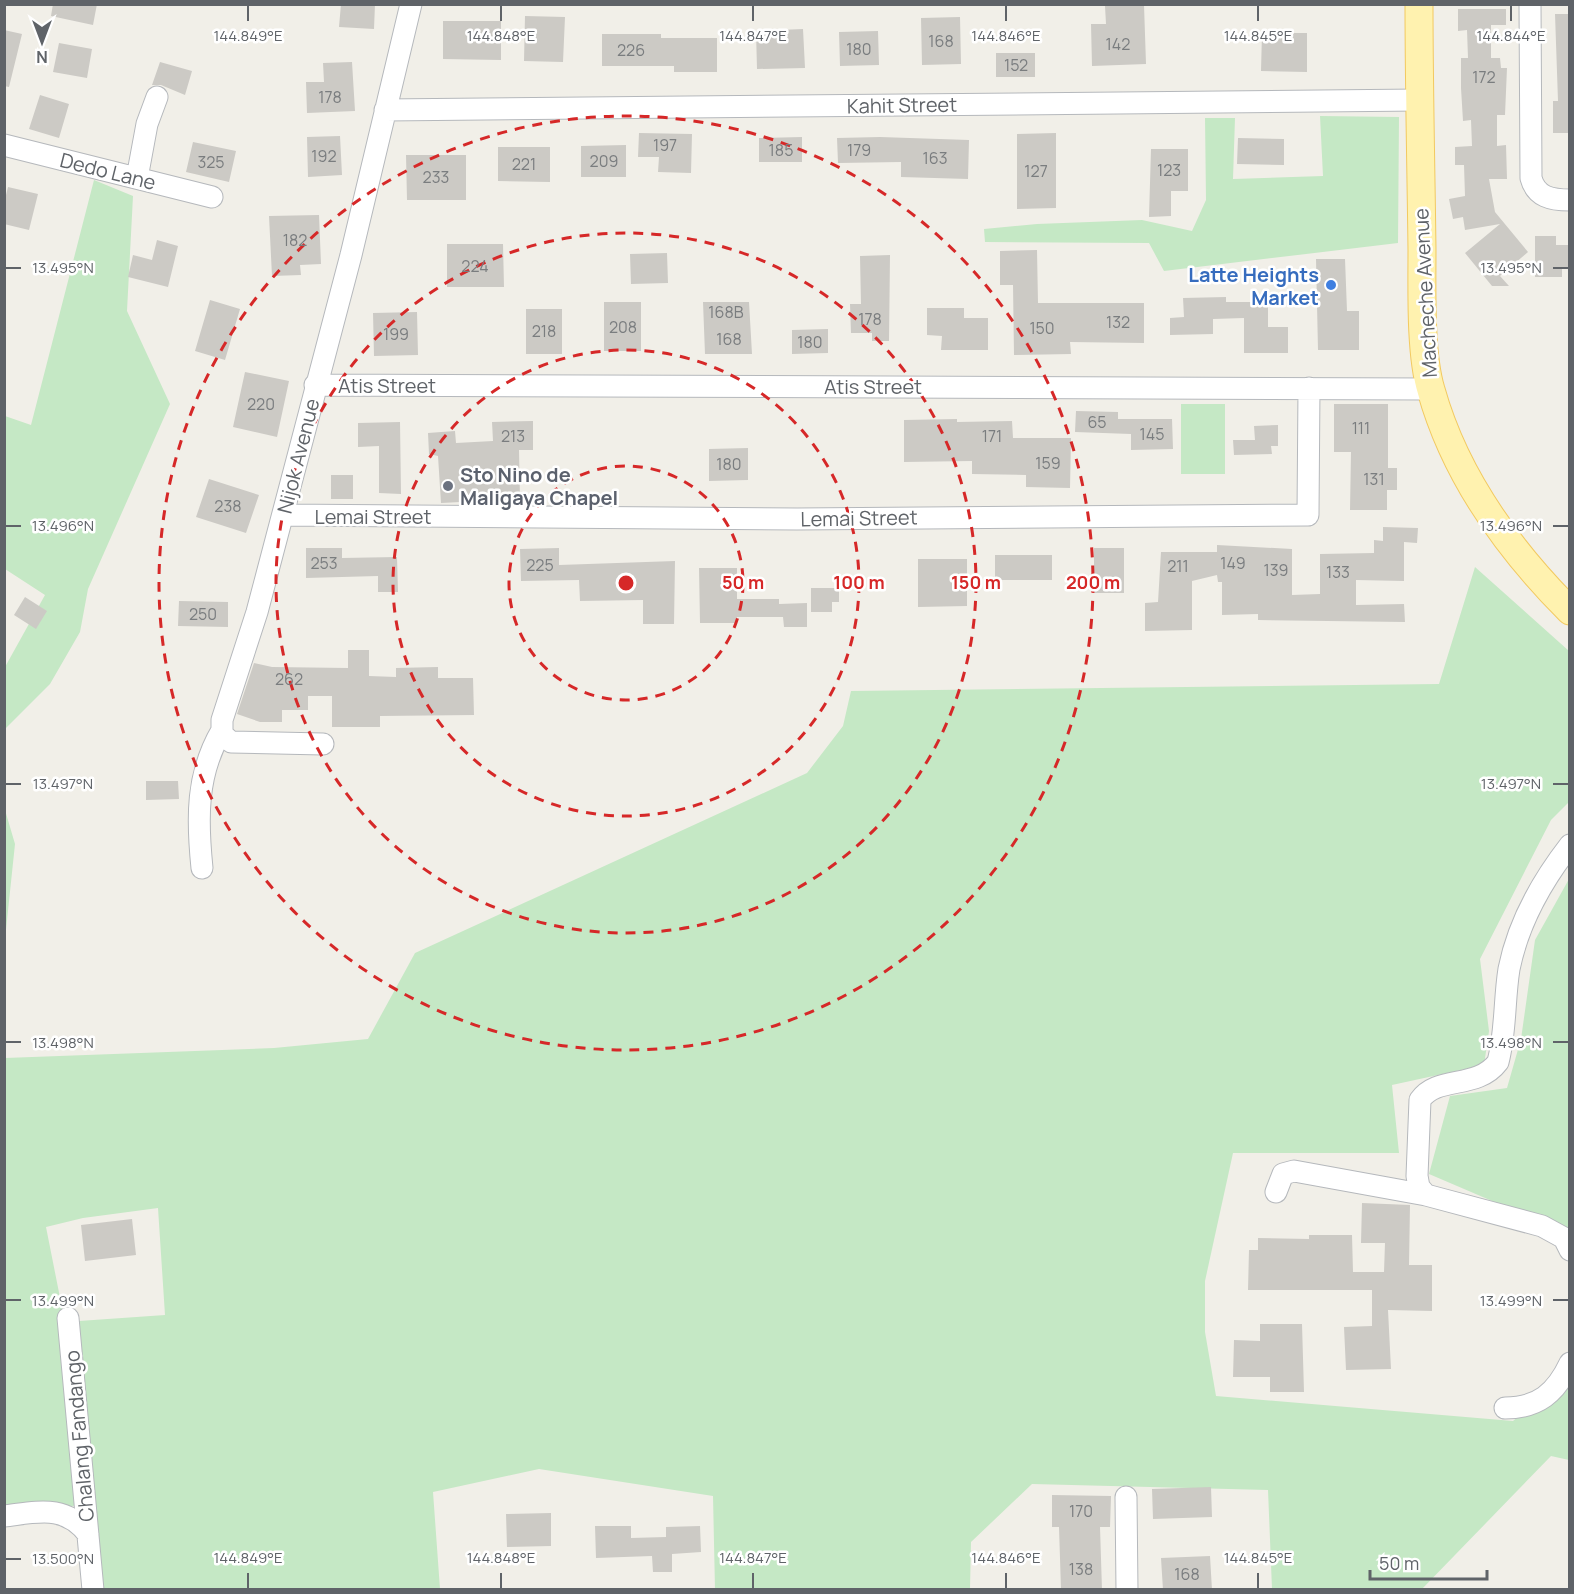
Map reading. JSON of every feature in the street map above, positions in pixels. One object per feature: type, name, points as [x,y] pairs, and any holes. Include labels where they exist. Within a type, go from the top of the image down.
[{"type":"main road","name":"Macheche Avenue","points":[[1419,4],[1422,288],[1430,389],[1451,449],[1465,478],[1485,509],[1530,568],[1569,611]]},
{"type":"street","name":"Nijok Avenue","points":[[201,868],[198,799],[212,753],[222,730],[226,704],[257,612],[283,515],[315,385],[351,255],[411,4]]},
{"type":"street","points":[[1530,4],[1531,178],[1534,190],[1546,198],[1565,200]]},
{"type":"street","points":[[137,178],[147,123],[157,98]]},
{"type":"street","name":"Kahit Street","points":[[385,110],[1419,100]]},
{"type":"street","name":"Dedo Lane","points":[[4,145],[212,197]]},
{"type":"street","name":"Atis Street","points":[[315,385],[1430,389]]},
{"type":"street","name":"Lemai Street","points":[[283,515],[797,519],[1308,515],[1308,388]]},
{"type":"street","points":[[222,730],[225,739],[231,742],[323,744]]},
{"type":"street","points":[[1426,1195],[1421,1191],[1417,1176],[1420,1100],[1424,1094],[1443,1086],[1478,1079],[1498,1062],[1509,970],[1515,949],[1530,909],[1569,845]]},
{"type":"street","points":[[1276,1192],[1283,1174],[1294,1171],[1375,1188],[1426,1195],[1542,1226],[1564,1239],[1569,1250]]},
{"type":"street","name":"Chalang Fandango","points":[[68,1318],[93,1590]]},
{"type":"street","points":[[1504,1408],[1528,1406],[1546,1398],[1564,1376],[1569,1363]]},
{"type":"street","points":[[1126,1497],[1127,1590]]},
{"type":"street","points":[[4,1516],[60,1513],[74,1519],[88,1534]]},
{"type":"green space","points":[[1320,116],[1399,117],[1398,243],[1164,271],[1149,243],[985,242],[984,229],[1037,224],[1142,220],[1192,231],[1206,200],[1205,118],[1235,118],[1233,179],[1323,176]]},
{"type":"green space","points":[[94,180],[133,196],[127,311],[170,404],[88,589],[80,632],[50,684],[5,729],[5,667],[45,595],[5,569],[5,416],[31,425]]},
{"type":"green space","points":[[1181,404],[1225,404],[1225,474],[1181,474]]},
{"type":"green space","points":[[1475,567],[1569,651],[1569,802],[1551,820],[1480,959],[1489,1031],[1484,1065],[1392,1085],[1399,1153],[1233,1153],[1205,1281],[1205,1332],[1216,1396],[1513,1421],[1569,1372],[1569,1460],[1551,1456],[1422,1589],[1272,1589],[1268,1490],[1032,1484],[971,1542],[970,1589],[715,1589],[713,1496],[539,1469],[433,1492],[440,1589],[102,1589],[79,1321],[165,1315],[158,1208],[83,1218],[46,1227],[70,1348],[79,1505],[5,1516],[5,1058],[274,1048],[368,1039],[415,953],[807,773],[843,726],[851,691],[1439,684]]},
{"type":"green space","points":[[4,810],[15,844],[5,939]]},
{"type":"green space","points":[[1569,879],[1569,1234],[1429,1174],[1450,1096],[1507,1088],[1521,1039],[1535,940]]},
{"type":"building","points":[[53,4],[97,4],[93,25],[51,16]]},
{"type":"building","points":[[341,4],[375,4],[374,29],[339,27]]},
{"type":"building","points":[[1144,5],[1146,64],[1092,66],[1091,24],[1106,24],[1105,6]]},
{"type":"building","points":[[1458,9],[1506,9],[1506,25],[1491,25],[1491,58],[1500,58],[1501,68],[1507,68],[1505,115],[1497,115],[1497,146],[1506,145],[1507,179],[1489,179],[1495,212],[1528,252],[1500,276],[1509,286],[1492,286],[1465,253],[1500,224],[1465,230],[1463,217],[1453,219],[1449,199],[1465,196],[1464,165],[1455,165],[1455,147],[1472,146],[1471,120],[1463,121],[1461,88],[1461,58],[1468,58],[1467,30],[1458,31]]},
{"type":"building","points":[[1555,14],[1569,14],[1569,133],[1553,133],[1553,101],[1558,101]]},
{"type":"building","points":[[525,16],[565,17],[563,62],[524,61]]},
{"type":"building","points":[[960,17],[961,64],[922,65],[921,18]]},
{"type":"building","points":[[443,21],[501,21],[501,60],[443,59]]},
{"type":"building","points":[[803,29],[805,68],[757,69],[756,31]]},
{"type":"building","points":[[4,30],[22,34],[9,87],[4,86]]},
{"type":"building","points":[[878,31],[879,65],[840,66],[839,32]]},
{"type":"building","points":[[1262,33],[1307,33],[1307,72],[1261,71]]},
{"type":"building","points":[[602,34],[661,34],[661,38],[717,38],[717,72],[674,72],[674,66],[602,66]]},
{"type":"building","points":[[59,43],[92,49],[87,78],[53,72]]},
{"type":"building","points":[[996,53],[1035,53],[1035,77],[996,77]]},
{"type":"building","points":[[160,62],[192,71],[185,95],[161,85],[152,85]]},
{"type":"building","points":[[352,62],[355,111],[307,113],[306,82],[324,82],[323,63]]},
{"type":"building","points":[[40,95],[69,104],[59,138],[29,129]]},
{"type":"building","points":[[639,133],[692,134],[691,173],[658,172],[659,157],[638,157]]},
{"type":"building","points":[[1056,133],[1056,208],[1017,209],[1017,134]]},
{"type":"building","points":[[340,136],[342,175],[308,177],[307,137]]},
{"type":"building","points":[[802,137],[802,162],[759,162],[759,138]]},
{"type":"building","points":[[837,138],[969,140],[968,179],[901,177],[901,162],[838,163]]},
{"type":"building","points":[[1238,138],[1284,139],[1284,165],[1237,164]]},
{"type":"building","points":[[193,142],[236,151],[229,182],[186,172]]},
{"type":"building","points":[[626,145],[626,177],[581,177],[581,146]]},
{"type":"building","points":[[498,147],[550,147],[550,182],[498,181]]},
{"type":"building","points":[[1151,149],[1188,149],[1188,191],[1171,191],[1171,216],[1149,217]]},
{"type":"building","points":[[406,155],[466,155],[466,200],[407,200]]},
{"type":"building","points":[[8,187],[38,194],[29,230],[4,224],[4,203]]},
{"type":"building","points":[[319,215],[321,264],[300,265],[301,275],[272,276],[269,216]]},
{"type":"building","points":[[1535,236],[1556,236],[1556,245],[1569,245],[1569,267],[1562,267],[1562,277],[1535,277]]},
{"type":"building","points":[[157,240],[178,246],[168,287],[128,277],[133,255],[152,260]]},
{"type":"building","points":[[447,244],[503,244],[504,287],[447,287]]},
{"type":"building","points":[[1037,250],[1038,303],[1144,303],[1144,343],[1070,342],[1071,354],[1014,355],[1013,285],[1000,285],[1000,251]]},
{"type":"building","points":[[667,253],[668,283],[631,284],[630,254]]},
{"type":"building","points":[[890,255],[889,341],[872,341],[872,333],[851,333],[850,304],[861,304],[860,256]]},
{"type":"building","name":"Latte Heights Market","points":[[1316,259],[1345,259],[1347,311],[1359,311],[1359,350],[1318,350]]},
{"type":"building","points":[[1226,297],[1226,302],[1268,302],[1268,327],[1288,327],[1288,353],[1244,353],[1244,318],[1213,319],[1213,334],[1170,335],[1170,318],[1184,317],[1183,298]]},
{"type":"building","points":[[210,300],[240,309],[225,360],[195,351]]},
{"type":"building","points":[[604,302],[641,302],[641,351],[604,351]]},
{"type":"building","points":[[703,302],[749,302],[752,354],[705,354]]},
{"type":"building","points":[[927,308],[964,308],[964,318],[988,318],[988,350],[941,350],[942,336],[927,335]]},
{"type":"building","points":[[526,309],[562,309],[562,354],[526,354]]},
{"type":"building","points":[[417,312],[418,355],[374,356],[373,313]]},
{"type":"building","points":[[828,329],[828,353],[792,354],[792,330]]},
{"type":"building","points":[[245,372],[289,381],[277,437],[233,427]]},
{"type":"building","points":[[1334,404],[1388,404],[1388,468],[1397,468],[1397,490],[1387,490],[1387,510],[1350,510],[1351,452],[1334,452]]},
{"type":"building","points":[[1076,411],[1118,412],[1118,419],[1172,419],[1173,449],[1131,450],[1131,434],[1075,432]]},
{"type":"building","points":[[957,419],[957,422],[1012,421],[1013,438],[1071,438],[1070,488],[1026,487],[1026,475],[972,474],[972,461],[904,462],[904,420]]},
{"type":"building","points":[[533,421],[533,450],[519,450],[520,499],[441,503],[438,456],[429,454],[428,433],[455,431],[456,443],[493,441],[492,422]]},
{"type":"building","points":[[400,422],[401,494],[379,493],[379,446],[358,447],[358,423]]},
{"type":"building","points":[[1278,425],[1278,446],[1271,446],[1272,454],[1234,455],[1233,440],[1255,440],[1254,426]]},
{"type":"building","points":[[748,448],[748,480],[709,481],[709,449]]},
{"type":"building","points":[[331,475],[353,475],[353,499],[331,499]]},
{"type":"building","points":[[209,479],[259,495],[246,533],[196,517]]},
{"type":"building","points":[[1383,527],[1418,528],[1417,543],[1404,542],[1404,581],[1356,580],[1356,605],[1404,604],[1405,622],[1258,620],[1258,614],[1222,615],[1222,582],[1218,582],[1217,575],[1192,581],[1192,630],[1145,631],[1145,603],[1158,602],[1161,552],[1217,552],[1217,545],[1292,549],[1292,595],[1320,594],[1320,554],[1374,553],[1374,540],[1383,541]]},
{"type":"building","points":[[306,548],[342,548],[342,558],[397,557],[398,592],[378,592],[378,576],[306,578]]},
{"type":"building","points":[[559,548],[559,565],[675,561],[674,624],[643,624],[643,600],[580,601],[579,580],[521,581],[520,549]]},
{"type":"building","points":[[1094,548],[1124,548],[1124,593],[1094,593]]},
{"type":"building","points":[[995,555],[1052,555],[1052,580],[995,580]]},
{"type":"building","points":[[918,559],[967,559],[967,606],[918,607]]},
{"type":"building","points":[[699,568],[737,568],[737,599],[779,599],[779,604],[807,603],[807,627],[784,627],[783,617],[737,617],[737,623],[700,623]]},
{"type":"building","points":[[811,588],[839,588],[839,602],[832,602],[832,612],[811,612]]},
{"type":"building","points":[[25,597],[47,611],[36,629],[14,615]]},
{"type":"building","points":[[179,601],[228,602],[228,627],[178,626]]},
{"type":"building","points":[[348,650],[369,650],[369,676],[396,677],[396,668],[438,667],[438,678],[473,678],[474,715],[380,716],[380,727],[332,727],[332,696],[308,696],[308,710],[282,710],[282,722],[260,722],[237,714],[254,663],[272,667],[348,668]]},
{"type":"building","points":[[146,781],[178,781],[179,799],[146,800]]},
{"type":"building","points":[[1362,1203],[1410,1205],[1409,1265],[1432,1265],[1432,1311],[1388,1310],[1391,1369],[1346,1370],[1344,1327],[1372,1326],[1372,1290],[1248,1290],[1249,1250],[1258,1250],[1258,1238],[1309,1239],[1309,1235],[1352,1235],[1353,1272],[1384,1272],[1385,1243],[1361,1243]]},
{"type":"building","points":[[132,1219],[136,1255],[85,1261],[81,1225]]},
{"type":"building","points":[[1260,1324],[1302,1324],[1304,1392],[1270,1392],[1270,1377],[1233,1377],[1234,1340],[1260,1341]]},
{"type":"building","points":[[1211,1487],[1212,1517],[1153,1519],[1152,1489]]},
{"type":"building","points":[[1052,1495],[1111,1496],[1110,1527],[1100,1527],[1102,1590],[1061,1590],[1059,1527],[1052,1527]]},
{"type":"building","points":[[551,1513],[551,1546],[507,1547],[506,1514]]},
{"type":"building","points":[[595,1526],[631,1526],[631,1538],[666,1537],[666,1527],[700,1526],[701,1552],[672,1554],[672,1572],[653,1572],[652,1556],[596,1558]]},
{"type":"building","points":[[1210,1556],[1212,1590],[1163,1590],[1161,1558]]},
{"type":"place","name":"Latte Heights Market","points":[[1331,285]]},
{"type":"place","name":"Sto Nino de Maligaya Chapel","points":[[448,486]]}]
